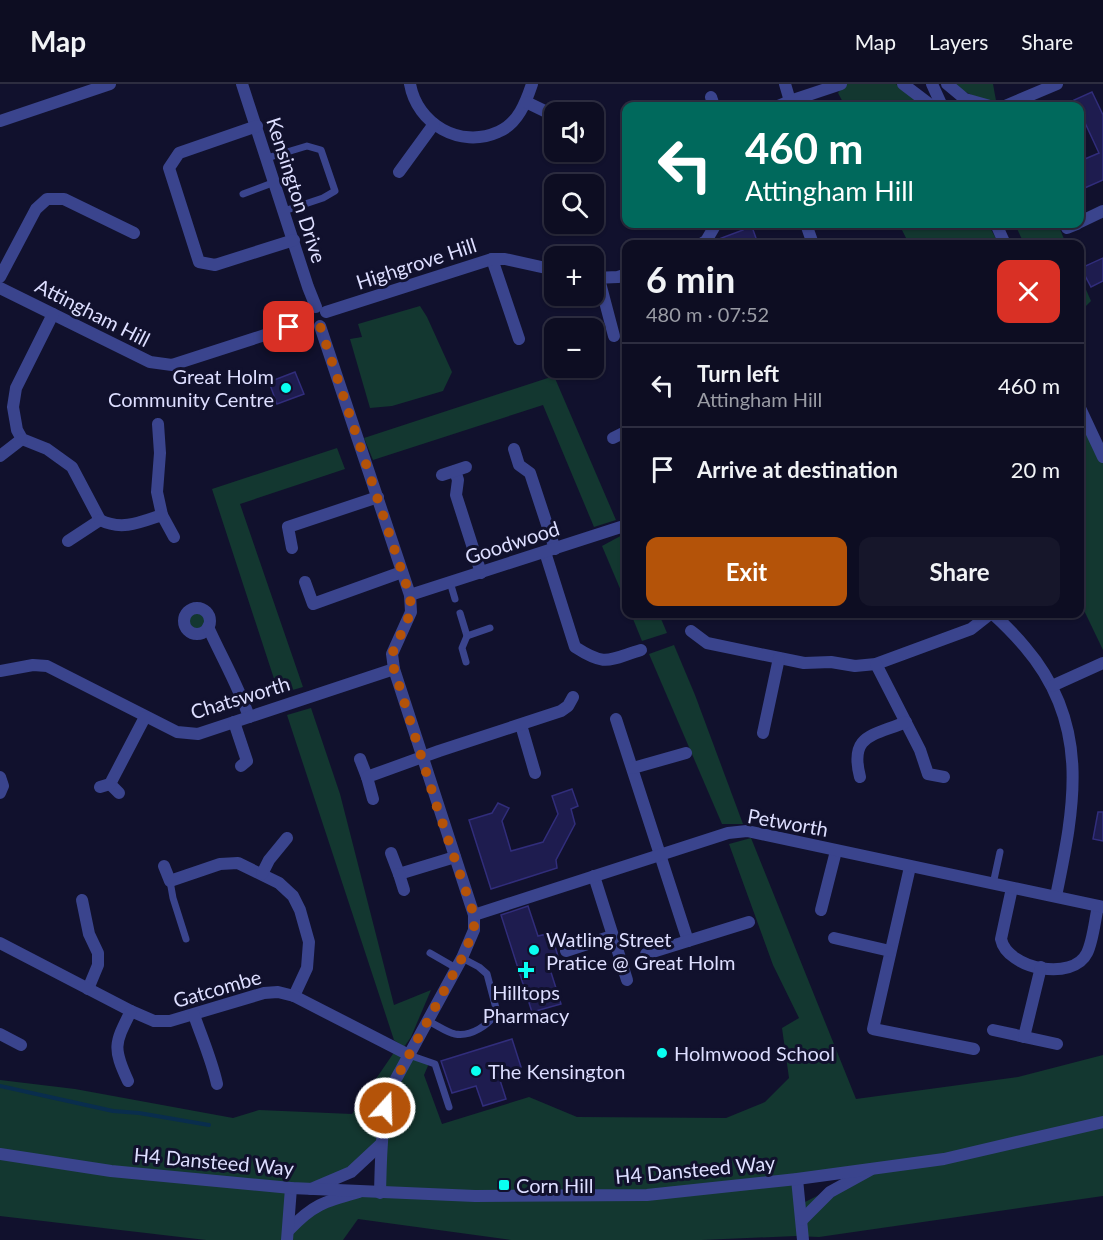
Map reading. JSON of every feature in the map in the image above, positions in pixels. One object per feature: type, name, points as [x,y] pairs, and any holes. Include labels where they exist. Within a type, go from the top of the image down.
[{"type":"street","points":[[0,121],[110,84]]},
{"type":"street","name":"Kensington Drive","points":[[242,84],[308,287],[321,310]]},
{"type":"street","points":[[410,84],[412,97],[421,114],[452,134],[473,138],[499,132],[514,120],[526,102],[532,84]]},
{"type":"street","points":[[785,84],[790,101],[841,84]]},
{"type":"street","points":[[903,84],[927,102]]},
{"type":"street","points":[[932,84],[940,102]]},
{"type":"street","points":[[947,84],[965,99],[976,102]]},
{"type":"street","points":[[1014,102],[1057,84]]},
{"type":"street","points":[[526,102],[544,111]]},
{"type":"street","points":[[399,172],[434,124]]},
{"type":"street","points":[[257,126],[179,153],[169,168],[200,262],[215,265],[294,240]]},
{"type":"street","points":[[0,277],[36,209],[47,199],[64,199],[134,233]]},
{"type":"street","points":[[1084,220],[1103,211]]},
{"type":"street","points":[[492,259],[519,339]]},
{"type":"street","name":"Highgrove Hill","points":[[321,310],[492,259],[505,259],[544,268]]},
{"type":"street","points":[[604,277],[622,275]]},
{"type":"street","name":"Attingham Hill","points":[[0,288],[150,362],[172,365],[308,321]]},
{"type":"street","points":[[604,304],[614,336]]},
{"type":"street","points":[[321,310],[327,319],[320,326],[315,327],[308,321],[308,312],[321,310]]},
{"type":"street","points":[[53,314],[16,388],[13,407],[17,430],[22,439],[47,449],[72,467],[100,520],[111,525],[127,526],[162,515]]},
{"type":"street","points":[[320,326],[410,596],[411,612],[392,654],[394,669],[474,915],[474,930],[459,963],[391,1088],[385,1108],[380,1145],[380,1193]]},
{"type":"street","points":[[1084,417],[1103,458]]},
{"type":"street","points":[[158,424],[160,453],[157,492],[162,515],[174,537]]},
{"type":"street","points":[[613,438],[622,434]]},
{"type":"street","points":[[0,456],[22,439]]},
{"type":"street","points":[[514,449],[519,465],[530,473],[575,647],[594,659],[603,661],[640,650]]},
{"type":"street","points":[[442,475],[461,469],[456,495],[481,573]]},
{"type":"street","points":[[292,548],[288,527],[378,497]]},
{"type":"street","points":[[68,541],[100,520]]},
{"type":"street","name":"Goodwood","points":[[410,596],[622,527]]},
{"type":"street","points":[[305,582],[313,604],[402,572]]},
{"type":"street","points":[[691,631],[707,643],[804,663],[831,662],[855,666],[876,664],[971,629],[986,618]]},
{"type":"street","points":[[996,618],[1026,648],[1052,686],[1072,750],[1074,793],[1070,830],[1056,896]]},
{"type":"street","points":[[208,627],[222,660],[239,688],[249,717]]},
{"type":"street","points":[[763,733],[779,658]]},
{"type":"street","points":[[1052,686],[1103,663]]},
{"type":"street","points":[[876,664],[920,750],[928,774],[944,777]]},
{"type":"street","name":"Chatsworth","points":[[0,671],[33,665],[47,666],[177,732],[198,734],[394,669]]},
{"type":"street","points":[[367,777],[561,711],[568,706],[573,697]]},
{"type":"street","points":[[119,793],[105,785],[145,717]]},
{"type":"street","points":[[616,719],[688,941]]},
{"type":"street","points":[[234,722],[248,764]]},
{"type":"street","points":[[860,777],[856,760],[857,749],[865,740],[906,722]]},
{"type":"street","points":[[521,725],[535,773]]},
{"type":"street","points":[[633,768],[686,753]]},
{"type":"street","points":[[360,759],[373,799]]},
{"type":"street","points":[[0,777],[3,786],[0,793]]},
{"type":"street","name":"Petworth","points":[[474,915],[729,833],[747,831],[1100,907]]},
{"type":"street","points":[[262,874],[269,860],[287,838]]},
{"type":"street","points":[[821,910],[836,851]]},
{"type":"street","points":[[391,853],[404,890]]},
{"type":"street","points":[[399,874],[455,857]]},
{"type":"street","points":[[164,866],[170,881],[220,864],[238,863],[279,883],[293,896],[300,910],[309,942],[308,968],[294,996]]},
{"type":"street","points":[[910,867],[873,1029],[974,1049]]},
{"type":"street","points":[[594,876],[627,981]]},
{"type":"street","points":[[1012,888],[1001,939],[1002,944],[1020,962],[1041,967],[1057,970],[1072,966],[1082,959],[1088,952],[1100,907]]},
{"type":"street","points":[[82,900],[89,934],[98,952],[98,965],[88,988]]},
{"type":"street","points":[[646,954],[749,922]]},
{"type":"street","points":[[566,951],[612,936]]},
{"type":"street","points":[[834,938],[890,951]]},
{"type":"street","name":"Gatcombe","points":[[1,947],[154,1021],[170,1022],[264,993],[278,992],[294,996],[409,1055]]},
{"type":"street","points":[[1024,1037],[1041,967]]},
{"type":"street","points":[[128,1081],[119,1062],[117,1040],[131,1011]]},
{"type":"street","points":[[194,1015],[214,1068],[217,1084]]},
{"type":"street","points":[[993,1030],[1057,1044]]},
{"type":"street","points":[[0,1034],[21,1045]]},
{"type":"street","name":"H4 Dansteed Way","points":[[0,1154],[111,1172],[291,1188],[380,1193],[572,1197],[647,1195],[797,1179],[944,1159],[1103,1122]]},
{"type":"street","points":[[311,1189],[351,1172],[380,1145]]},
{"type":"street","points":[[802,1220],[830,1192],[870,1170]]},
{"type":"street","points":[[797,1179],[803,1240]]},
{"type":"street","points":[[288,1235],[291,1188]]},
{"type":"street","points":[[288,1235],[305,1213],[324,1202],[359,1192]]},
{"type":"lane","points":[[267,158],[307,146],[321,150],[335,191],[323,198],[284,211]]},
{"type":"lane","points":[[243,194],[275,182]]},
{"type":"lane","points":[[450,582],[455,600]]},
{"type":"lane","points":[[460,613],[467,636],[462,648],[466,662]]},
{"type":"lane","points":[[467,636],[490,628]]},
{"type":"lane","points":[[993,884],[1000,852]]},
{"type":"lane","points":[[170,881],[186,939]]},
{"type":"lane","points":[[428,1021],[453,1034],[462,1035],[492,1022],[497,1012],[487,974],[479,967],[430,953]]},
{"type":"lane","points":[[409,1055],[435,1064],[449,1107]]},
{"type":"green space","points":[[844,84],[896,84],[920,102],[843,102],[838,93]]},
{"type":"green space","points":[[956,84],[993,84],[996,102],[985,102],[958,88]]},
{"type":"green space","points":[[901,228],[990,228],[997,240],[907,240]]},
{"type":"green space","points":[[1017,228],[1060,228],[1064,240],[1022,240]]},
{"type":"green space","points":[[1084,285],[1091,301],[1084,308]]},
{"type":"green space","points":[[420,306],[452,372],[443,391],[392,406],[370,408],[350,339],[362,337],[358,324]]},
{"type":"green space","points":[[548,378],[555,378],[616,520],[594,527],[543,405],[373,460],[364,438]]},
{"type":"green space","points":[[1084,417],[1103,457],[1103,650],[1084,610]]},
{"type":"green space","points":[[337,448],[345,469],[240,504],[303,687],[279,694],[212,489]]},
{"type":"green space","points":[[622,535],[622,593],[602,546]]},
{"type":"green space","points":[[197,613],[205,621],[197,629],[189,621]]},
{"type":"green space","points":[[633,618],[661,618],[667,633],[642,641]]},
{"type":"green space","points":[[674,645],[743,824],[722,824],[649,654]]},
{"type":"green space","points":[[311,708],[340,794],[394,1005],[431,990],[411,1037],[404,1047],[394,1040],[287,715]]},
{"type":"green space","points":[[751,838],[856,1099],[1018,1077],[1103,1055],[1103,1196],[819,1237],[701,1240],[511,1240],[358,1219],[343,1240],[206,1240],[0,1216],[0,1080],[75,1089],[233,1118],[259,1110],[352,1114],[397,1048],[430,1061],[424,1075],[442,1124],[529,1097],[577,1117],[726,1118],[765,1102],[789,1078],[782,1028],[799,1018],[773,965],[729,844]],"holes":[[[380,1146],[380,1193],[324,1202],[289,1229],[291,1188],[351,1172]],[[867,1171],[801,1204],[797,1179]]]},
{"type":"building","points":[[1092,92],[1103,115],[1103,180],[1084,188],[1084,159],[1099,153],[1084,121],[1084,102],[1074,100]]},
{"type":"building","points":[[742,228],[752,228],[757,240],[716,240],[743,230]]},
{"type":"building","points":[[1103,258],[1103,281],[1091,287],[1084,274],[1084,267]]},
{"type":"building","name":"Great Holm Community Centre","points":[[295,372],[304,394],[277,404],[269,382]]},
{"type":"building","points":[[572,789],[578,806],[571,809],[575,824],[556,860],[557,868],[491,889],[469,820],[492,813],[498,803],[509,808],[502,821],[511,851],[543,842],[558,814],[552,796]]},
{"type":"building","points":[[1098,812],[1103,812],[1103,841],[1093,839]]},
{"type":"building","name":"Watling Street Pratice @ Great Holm","points":[[528,906],[538,936],[551,933],[560,963],[549,966],[561,1004],[532,1012],[501,915]]},
{"type":"building","name":"The Kensington","points":[[512,1039],[521,1067],[498,1074],[506,1099],[483,1106],[476,1086],[452,1093],[441,1061]]},
{"type":"waterway","points":[[0,1086],[113,1111],[209,1125]]},
{"type":"place","name":"Great Holm Community Centre","points":[[286,388]]},
{"type":"place","name":"Watling Street Pratice @ Great Holm","points":[[534,950]]},
{"type":"place","name":"Hilltops Pharmacy","points":[[526,970]]},
{"type":"place","name":"Holmwood School","points":[[662,1053]]},
{"type":"place","name":"The Kensington","points":[[476,1071]]},
{"type":"place","name":"Corn Hill","points":[[504,1185]]},
{"type":"route","points":[[289,327],[308,321],[315,327],[320,326],[410,596],[411,612],[392,654],[394,669],[474,915],[474,930],[462,958],[391,1088],[385,1108]]}]
